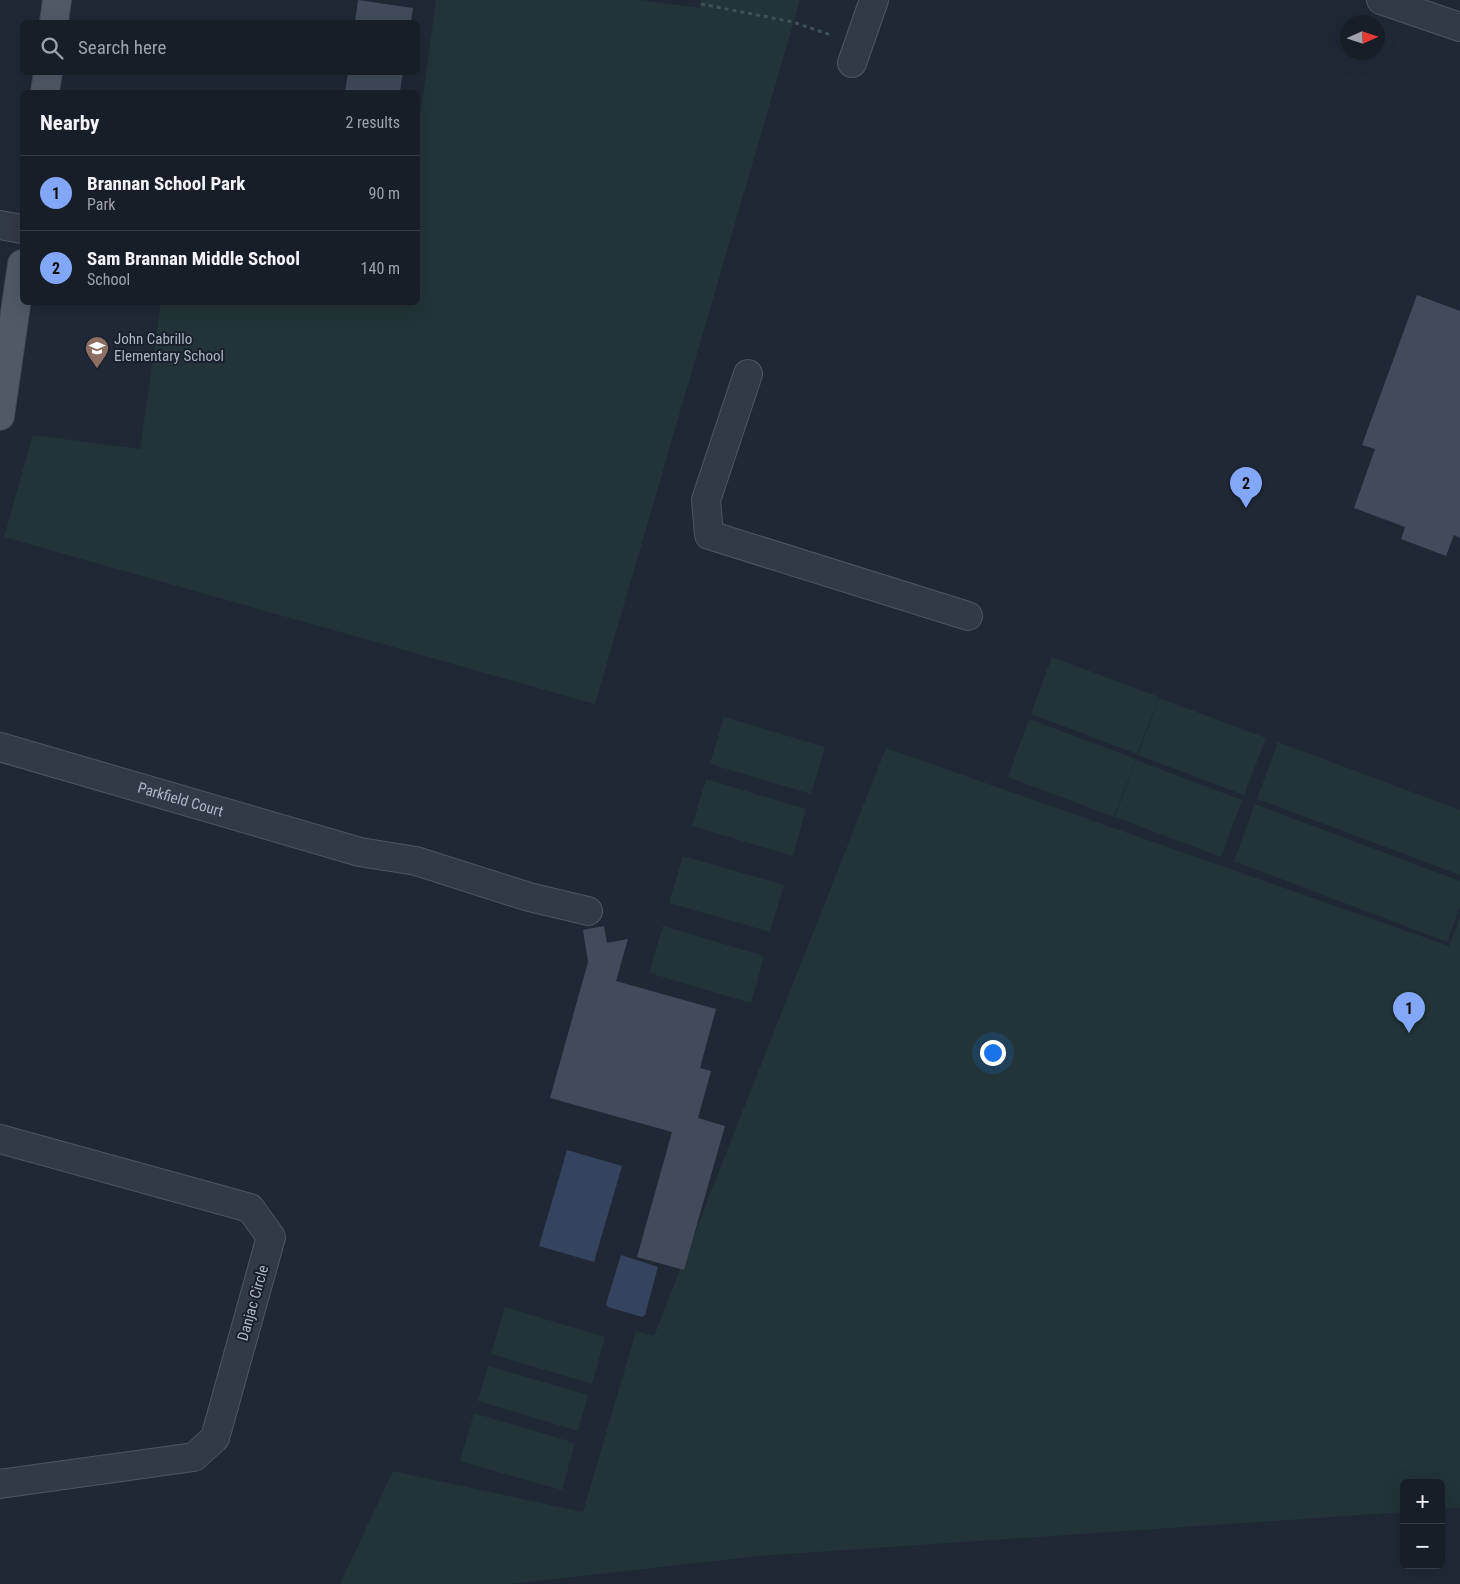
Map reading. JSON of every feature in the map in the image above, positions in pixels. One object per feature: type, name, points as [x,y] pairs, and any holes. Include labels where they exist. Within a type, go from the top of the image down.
[{"type":"main road","points":[[54,20],[57,0]]},
{"type":"main road","points":[[45,90],[48,75]]},
{"type":"main road","points":[[0,416],[20,278]]},
{"type":"street","points":[[855,54],[874,0]]},
{"type":"street","points":[[1381,0],[1460,27]]},
{"type":"street","points":[[0,225],[20,229]]},
{"type":"street","points":[[748,374],[706,500],[709,535],[968,616]]},
{"type":"street","name":"Parkfield Court","points":[[0,747],[360,852],[416,861],[529,897],[588,911]]},
{"type":"street","name":"Danjac Circle","points":[[0,1139],[250,1208],[271,1237],[215,1438],[194,1457],[0,1484]]},
{"type":"path","points":[[701,4],[796,22],[855,54]]},
{"type":"shaded area","points":[[436,0],[640,0],[700,8],[701,0],[800,0],[595,704],[4,537],[33,435],[140,449],[161,305],[420,305],[420,116]]},
{"type":"shaded area","points":[[1052,657],[1159,697],[1137,754],[1031,714]]},
{"type":"shaded area","points":[[1159,698],[1266,738],[1244,795],[1138,755]]},
{"type":"shaded area","points":[[724,717],[825,747],[811,794],[710,764]]},
{"type":"shaded area","points":[[1029,719],[1136,759],[1114,817],[1008,777]]},
{"type":"shaded area","points":[[1278,742],[1460,810],[1460,875],[1257,799]]},
{"type":"shaded area","points":[[886,748],[1449,946],[1460,917],[1460,1508],[1445,1509],[1445,1479],[1400,1479],[1400,1512],[759,1556],[510,1584],[340,1584],[393,1471],[583,1512],[636,1331],[654,1336]]},
{"type":"shaded area","points":[[1136,760],[1242,800],[1221,857],[1115,817]]},
{"type":"shaded area","points":[[706,779],[806,809],[793,856],[692,826]]},
{"type":"shaded area","points":[[1255,804],[1460,881],[1460,906],[1447,942],[1234,861]]},
{"type":"shaded area","points":[[683,856],[784,885],[770,932],[669,903]]},
{"type":"shaded area","points":[[663,926],[764,956],[751,1003],[649,973]]},
{"type":"shaded area","points":[[505,1307],[605,1337],[592,1384],[491,1354]]},
{"type":"shaded area","points":[[488,1366],[588,1395],[578,1431],[478,1401]]},
{"type":"shaded area","points":[[474,1413],[575,1443],[562,1490],[460,1461]]},
{"type":"water","points":[[567,1150],[622,1166],[594,1262],[539,1246]]},
{"type":"water","points":[[621,1255],[658,1267],[645,1315],[642,1317],[608,1307],[606,1304]]},
{"type":"building","points":[[358,0],[413,8],[411,20],[355,20]]},
{"type":"building","points":[[348,75],[403,75],[400,90],[345,90]]},
{"type":"building","points":[[1417,295],[1460,311],[1460,538],[1454,535],[1446,556],[1401,539],[1405,527],[1354,508],[1375,449],[1362,445]]},
{"type":"building","points":[[604,926],[607,943],[628,939],[616,981],[716,1009],[700,1068],[711,1071],[698,1118],[725,1126],[684,1270],[637,1257],[672,1132],[550,1098],[588,962],[583,930]]},
{"type":"place","name":"John Cabrillo Elementary School","points":[[97,369]]},
{"type":"place","name":"Sam Brannan Middle School","points":[[1246,508]]},
{"type":"place","name":"Brannan School Park","points":[[1409,1033]]}]
